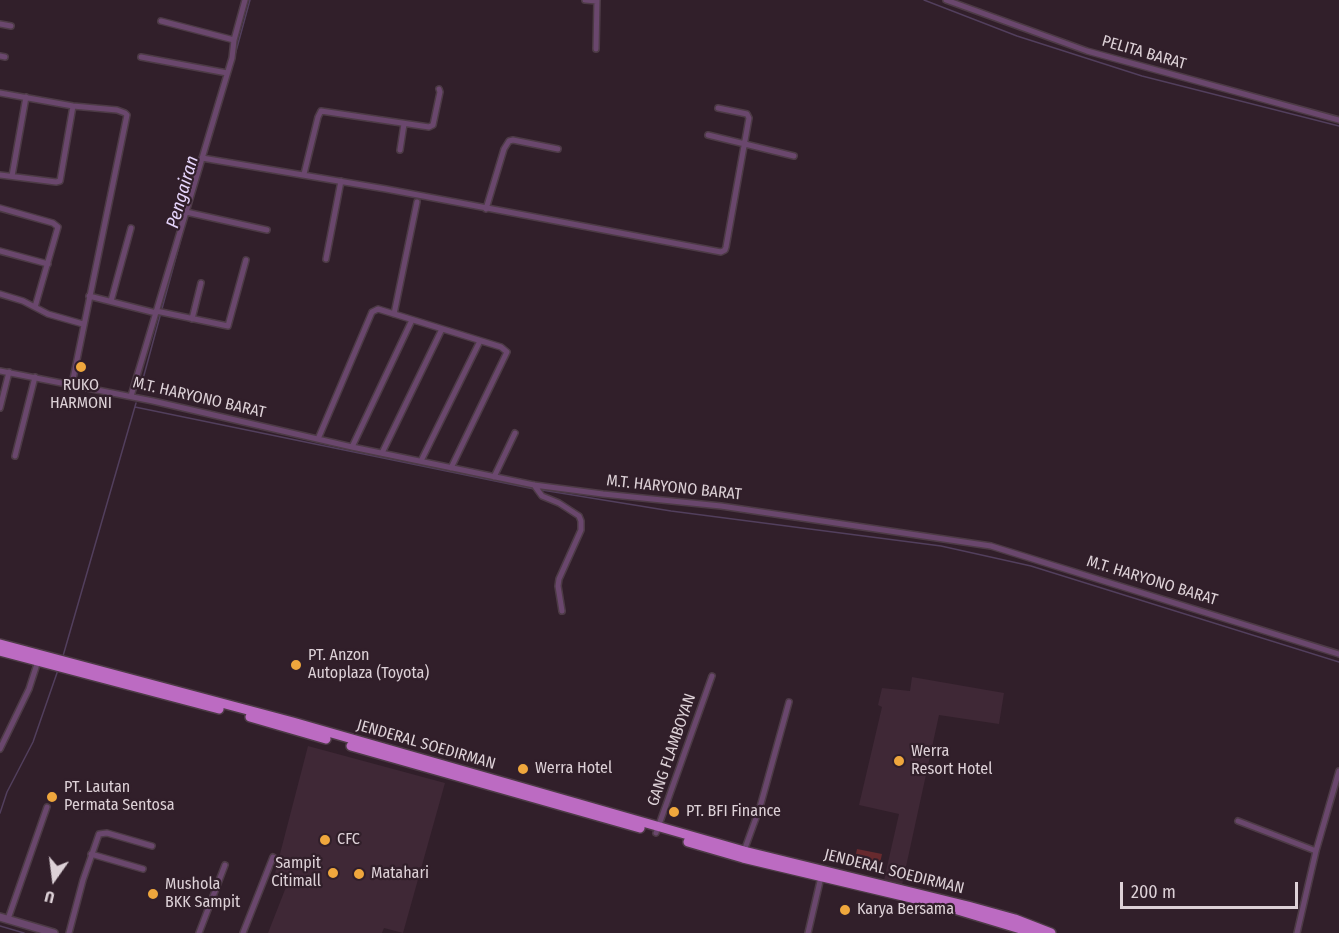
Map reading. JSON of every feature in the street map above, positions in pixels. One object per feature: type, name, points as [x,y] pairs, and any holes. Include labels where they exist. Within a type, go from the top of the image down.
[{"type":"highway","name":"JENDERAL SOEDIRMAN","points":[[0,644],[658,830],[943,899],[1015,919],[1051,933]]},
{"type":"highway","name":"JENDERAL SOEDIRMAN","points":[[0,651],[148,687]]},
{"type":"highway","name":"JENDERAL SOEDIRMAN","points":[[658,830],[743,858],[941,905],[1034,933]]},
{"type":"street","points":[[131,396],[232,58],[234,40],[245,0]]},
{"type":"street","points":[[585,0],[597,1],[596,50]]},
{"type":"street","name":"PELITA BARAT","points":[[946,0],[1087,51],[1339,120]]},
{"type":"street","points":[[161,21],[234,40]]},
{"type":"street","points":[[0,24],[11,26]]},
{"type":"street","points":[[141,57],[227,73]]},
{"type":"street","points":[[304,174],[321,111],[429,127],[433,125],[439,89]]},
{"type":"street","points":[[0,93],[73,106],[117,110],[127,115],[72,384]]},
{"type":"street","points":[[12,176],[26,97]]},
{"type":"street","points":[[0,175],[60,181],[73,106]]},
{"type":"street","points":[[202,158],[304,174],[724,252],[749,116],[718,108]]},
{"type":"street","points":[[400,150],[404,124]]},
{"type":"street","points":[[708,135],[794,156]]},
{"type":"street","points":[[486,209],[504,149],[510,140],[558,149]]},
{"type":"street","points":[[326,259],[340,181]]},
{"type":"street","points":[[394,314],[417,202]]},
{"type":"street","points":[[0,208],[56,225],[57,231],[35,307]]},
{"type":"street","points":[[186,212],[267,230]]},
{"type":"street","points":[[111,301],[130,228]]},
{"type":"street","points":[[0,251],[48,264]]},
{"type":"street","points":[[89,296],[228,327],[246,260]]},
{"type":"street","points":[[192,319],[201,283]]},
{"type":"street","points":[[0,294],[48,314],[83,324]]},
{"type":"street","points":[[318,439],[372,312],[378,309],[480,340],[505,349],[507,352],[451,468]]},
{"type":"street","points":[[352,447],[412,320]]},
{"type":"street","points":[[382,453],[442,329]]},
{"type":"street","points":[[421,461],[480,340]]},
{"type":"street","name":"M.T. HARYONO BARAT","points":[[0,370],[131,396],[352,447],[534,485],[721,506],[991,546],[1339,654]]},
{"type":"street","points":[[0,408],[9,372]]},
{"type":"street","points":[[15,456],[35,377]]},
{"type":"street","points":[[494,477],[515,433]]},
{"type":"street","points":[[534,485],[542,496],[559,503],[579,516],[581,521],[581,530],[559,579],[562,611]]},
{"type":"street","points":[[0,749],[29,689],[38,661]]},
{"type":"street","name":"GANG FLAMBOYAN","points":[[658,830],[712,676]]},
{"type":"street","points":[[744,851],[760,807],[789,702]]},
{"type":"street","points":[[1297,933],[1316,851],[1339,771]]},
{"type":"street","points":[[47,807],[4,918],[54,933]]},
{"type":"street","points":[[1238,821],[1316,851]]},
{"type":"street","points":[[69,933],[97,836],[102,832],[152,846]]},
{"type":"street","points":[[91,854],[143,868]]},
{"type":"street","points":[[243,933],[273,857]]},
{"type":"street","points":[[199,933],[225,865]]},
{"type":"street","points":[[808,933],[821,877]]},
{"type":"shaded area","name":"Werra Resort Hotel","points":[[912,677],[1004,693],[999,724],[939,715],[902,885],[884,880],[899,814],[859,805],[882,707],[878,705],[882,688],[910,691]]},
{"type":"shaded area","points":[[308,746],[445,783],[403,933],[384,928],[382,933],[268,933],[288,882],[274,877]]},
{"type":"shaded area","points":[[857,849],[882,854],[879,868],[854,863]]},
{"type":"waterway","name":"Pengairan","points":[[235,55],[250,0]]},
{"type":"waterway","points":[[924,0],[1017,36],[1142,76],[1339,126]]},
{"type":"waterway","name":"Pengairan","points":[[140,390],[182,235]]},
{"type":"waterway","points":[[63,656],[136,403]]},
{"type":"waterway","points":[[135,407],[534,489]]},
{"type":"waterway","points":[[542,490],[671,511],[941,546],[1031,566],[1339,662]]},
{"type":"waterway","points":[[0,813],[7,792],[33,742],[58,670]]},
{"type":"waterway","points":[[0,926],[24,933]]},
{"type":"place","name":"RUKO HARMONI","points":[[81,367]]},
{"type":"place","name":"PT. Anzon Autoplaza (Toyota)","points":[[296,665]]},
{"type":"place","name":"Werra Resort Hotel","points":[[899,761]]},
{"type":"place","name":"Werra Hotel","points":[[523,769]]},
{"type":"place","name":"PT. Lautan Permata Sentosa","points":[[52,797]]},
{"type":"place","name":"PT. BFI Finance","points":[[674,812]]},
{"type":"place","name":"CFC","points":[[325,840]]},
{"type":"place","name":"Sampit Citimall","points":[[333,873]]},
{"type":"place","name":"Matahari","points":[[359,874]]},
{"type":"place","name":"Mushola BKK Sampit","points":[[153,894]]},
{"type":"place","name":"Karya Bersama","points":[[845,910]]}]
